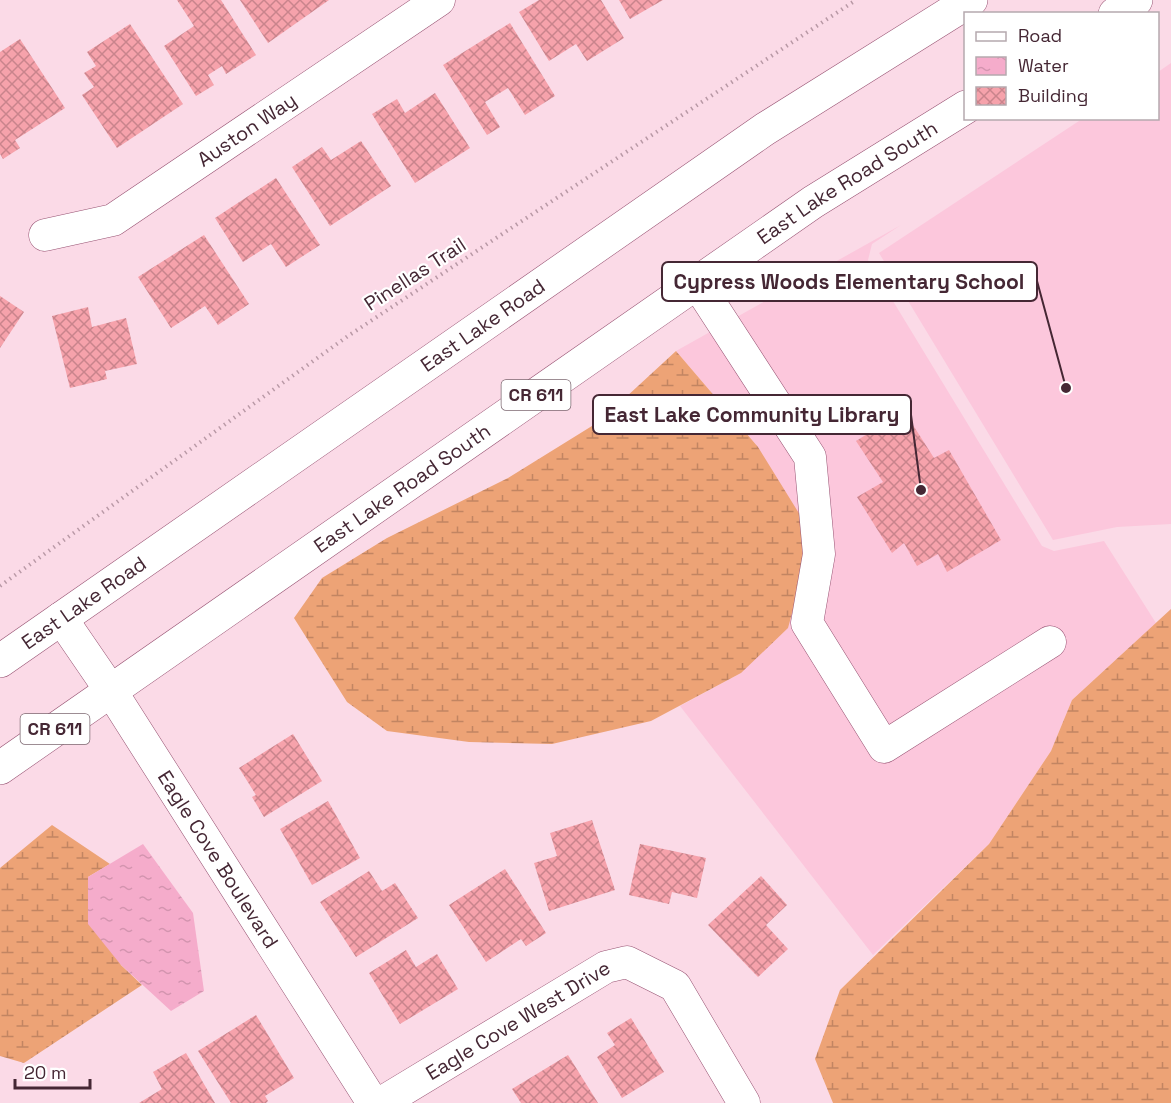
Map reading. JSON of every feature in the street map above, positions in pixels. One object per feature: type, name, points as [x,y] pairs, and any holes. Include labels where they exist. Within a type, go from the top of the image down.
[{"type":"main road","name":"East Lake Road","points":[[0,661],[765,129],[971,0]]},
{"type":"main road","points":[[1118,12],[1136,0]]},
{"type":"main road","name":"East Lake Road South","points":[[111,691],[813,202],[964,108]]},
{"type":"main road","name":"CR 611","points":[[0,768],[111,691]]},
{"type":"street","name":"Auston Way","points":[[45,235],[113,220],[439,0]]},
{"type":"street","points":[[697,283],[810,457],[819,554],[807,623],[884,747],[1050,642]]},
{"type":"street","name":"Eagle Cove Boulevard","points":[[61,618],[111,691],[373,1103]]},
{"type":"street","name":"Eagle Cove West Drive","points":[[381,1103],[606,967],[627,962],[675,986],[744,1103]]},
{"type":"path","name":"Pinellas Trail","points":[[0,586],[348,336],[856,0]]},
{"type":"shaded area","points":[[1171,63],[1171,524],[1117,527],[1053,540],[879,253],[1080,120],[1159,120],[1159,71]]},
{"type":"shaded area","points":[[901,225],[872,244],[868,260],[1042,546],[1054,551],[1104,541],[1156,623],[1072,700],[1051,751],[989,844],[873,955],[680,706],[741,673],[758,447],[676,351]]},
{"type":"green space","points":[[676,351],[758,447],[813,536],[788,628],[741,673],[651,721],[552,744],[469,742],[387,731],[347,702],[294,618],[322,578],[387,538],[508,478],[600,421]]},
{"type":"green space","points":[[1171,609],[1171,1103],[833,1103],[815,1059],[840,990],[989,844],[1051,751],[1072,700]]},
{"type":"green space","points":[[52,825],[110,864],[88,877],[121,965],[142,985],[24,1063],[0,1056],[0,868]]},
{"type":"water","points":[[143,844],[193,913],[204,991],[171,1011],[121,965],[88,924],[88,877]]},
{"type":"building","points":[[177,0],[221,0],[256,55],[226,74],[222,66],[208,75],[214,85],[196,96],[164,46],[194,26]]},
{"type":"building","points":[[240,0],[329,0],[268,43]]},
{"type":"building","points":[[539,0],[601,0],[624,38],[587,61],[576,44],[549,61],[519,12]]},
{"type":"building","points":[[619,0],[663,0],[630,19]]},
{"type":"building","points":[[510,23],[555,96],[525,115],[508,88],[485,102],[500,127],[487,135],[443,65]]},
{"type":"building","points":[[130,24],[183,104],[117,148],[82,95],[94,87],[84,73],[96,66],[87,52]]},
{"type":"building","points":[[20,39],[65,108],[15,140],[20,148],[3,159],[0,154],[0,52]]},
{"type":"building","points":[[435,93],[470,148],[415,183],[372,114],[397,99],[405,113]]},
{"type":"building","points":[[361,141],[391,186],[330,226],[292,167],[322,147],[331,160]]},
{"type":"building","points":[[276,178],[320,245],[286,267],[271,244],[243,262],[215,218]]},
{"type":"building","points":[[204,235],[249,304],[218,325],[205,306],[171,328],[138,277]]},
{"type":"building","points":[[0,296],[24,312],[0,348]]},
{"type":"building","points":[[88,307],[92,327],[126,318],[137,364],[105,371],[107,379],[70,388],[52,316]]},
{"type":"building","points":[[904,411],[934,458],[949,450],[1001,540],[947,572],[938,554],[917,566],[904,543],[892,553],[857,497],[883,482],[856,441]]},
{"type":"building","points":[[293,734],[322,781],[264,817],[252,797],[256,795],[239,768]]},
{"type":"building","points":[[328,801],[360,858],[312,885],[280,829]]},
{"type":"building","points":[[592,820],[615,890],[549,911],[534,863],[557,856],[550,833]]},
{"type":"building","points":[[640,844],[706,858],[697,898],[672,892],[669,904],[629,895]]},
{"type":"building","points":[[505,869],[546,933],[526,946],[521,939],[486,962],[449,905]]},
{"type":"building","points":[[369,871],[382,891],[395,883],[418,918],[356,957],[320,902]]},
{"type":"building","points":[[761,876],[787,905],[766,925],[788,949],[758,977],[708,925]]},
{"type":"building","points":[[406,950],[416,967],[437,954],[458,989],[400,1024],[369,973]]},
{"type":"building","points":[[256,1015],[294,1078],[265,1096],[268,1101],[266,1103],[231,1103],[198,1051]]},
{"type":"building","points":[[631,1018],[664,1072],[622,1098],[597,1057],[615,1045],[607,1033]]},
{"type":"building","points":[[186,1053],[215,1103],[139,1103],[162,1089],[153,1072]]},
{"type":"building","points":[[568,1055],[598,1103],[521,1103],[512,1089]]},
{"type":"place","name":"Cypress Woods Elementary School","points":[[1066,388]]},
{"type":"place","name":"East Lake Community Library","points":[[921,490]]}]
